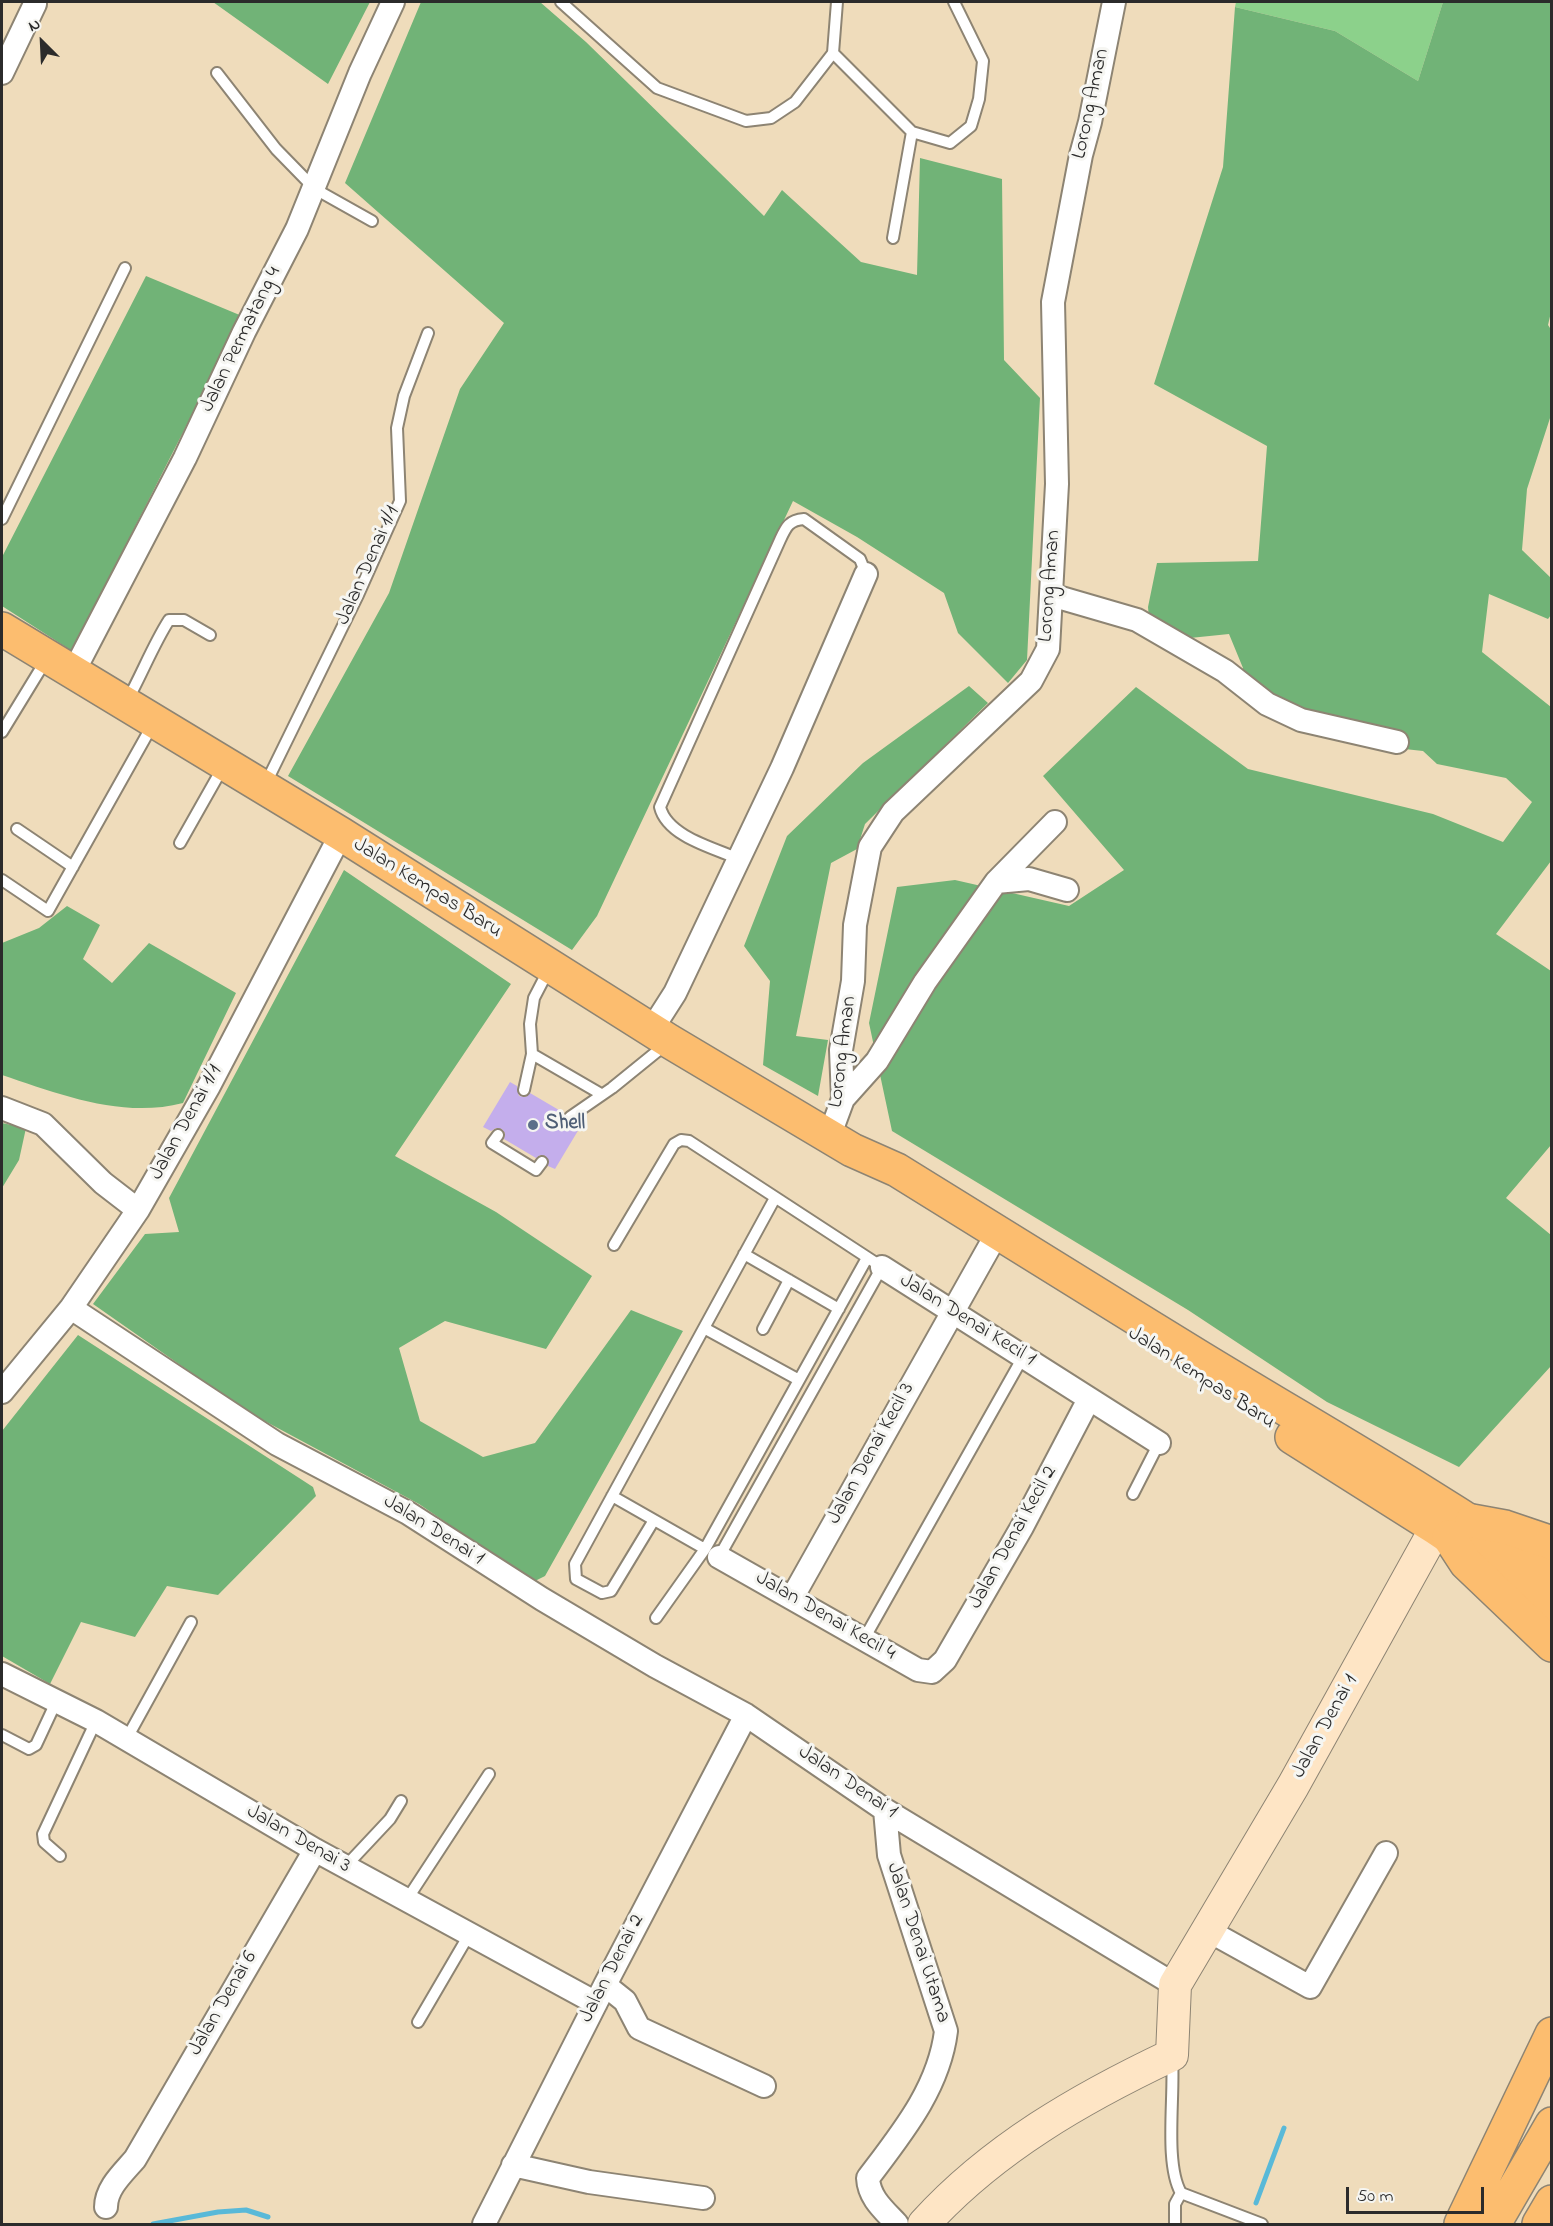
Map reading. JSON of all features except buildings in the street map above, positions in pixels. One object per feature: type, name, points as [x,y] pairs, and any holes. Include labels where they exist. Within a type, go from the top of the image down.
[{"type":"main road","name":"Jalan Kempas Baru","points":[[2,629],[341,834],[661,1035],[841,1144],[897,1170],[1202,1359],[1453,1529],[1551,1606]]},
{"type":"main road","name":"Jalan Kempas Baru","points":[[841,1144],[888,1181],[1453,1529],[1551,1576]]},
{"type":"main road","points":[[1551,1543],[1505,1527],[1453,1529],[1466,1563],[1551,1645]]},
{"type":"main road","points":[[1461,2224],[1551,2034]]},
{"type":"main road","points":[[1494,2224],[1551,2124]]},
{"type":"main road","points":[[1539,2224],[1551,2202]]},
{"type":"street","name":"Jalan Permatang 4","points":[[61,664],[185,458],[315,189],[360,73],[393,2]]},
{"type":"street","name":"Lorong Aman","points":[[841,1144],[843,1099],[841,1050],[853,981],[855,925],[870,848],[892,812],[1034,677],[1050,638],[1057,484],[1053,302],[1114,2]]},
{"type":"street","points":[[2,73],[35,4]]},
{"type":"street","points":[[661,1035],[675,993],[737,858],[782,768],[866,574]]},
{"type":"street","points":[[1051,594],[1106,609],[1148,625],[1225,671],[1267,705],[1301,720],[1397,742]]},
{"type":"street","points":[[843,1099],[877,1061],[925,982],[996,882],[1055,822]]},
{"type":"street","name":"Jalan Denai 1/1","points":[[2,1392],[71,1308],[138,1210],[209,1086],[341,834]]},
{"type":"street","points":[[996,882],[1029,879],[1067,890]]},
{"type":"street","points":[[2,1108],[43,1124],[97,1177],[138,1210]]},
{"type":"street","name":"Jalan Denai Kecil 3","points":[[792,1598],[991,1244]]},
{"type":"street","name":"Jalan Denai Kecil 1","points":[[874,1262],[1159,1443]]},
{"type":"street","name":"Jalan Denai 1","points":[[71,1308],[278,1444],[408,1513],[552,1605],[655,1666],[746,1715],[885,1810],[965,1856],[1175,1985],[1453,1529]]},
{"type":"street","name":"Jalan Denai Kecil 2","points":[[932,1672],[945,1660],[1022,1527],[1089,1399]]},
{"type":"street","name":"Jalan Denai Kecil 4","points":[[712,1553],[918,1670],[932,1672]]},
{"type":"street","name":"Jalan Denai 3","points":[[2,1674],[57,1700],[127,1738],[315,1850],[406,1901],[600,1994],[625,2001],[639,2028],[764,2086]]},
{"type":"street","name":"Jalan Denai 2","points":[[484,2224],[600,1994],[746,1715]]},
{"type":"street","name":"Jalan Denai Utama","points":[[885,1810],[889,1855],[946,2031],[944,2054],[928,2090],[906,2127],[868,2178],[869,2189],[875,2200],[897,2224]]},
{"type":"street","name":"Jalan Denai 6","points":[[106,2207],[106,2200],[114,2183],[135,2159],[315,1850]]},
{"type":"street","points":[[1209,1931],[1310,1987],[1386,1853]]},
{"type":"street","points":[[924,2224],[944,2202],[1015,2144],[1110,2084],[1172,2055],[1175,1985]]},
{"type":"street","points":[[513,2165],[589,2182],[704,2198]]},
{"type":"lane","points":[[561,2],[657,88],[746,121],[771,118],[795,102],[833,53],[837,2]]},
{"type":"lane","points":[[833,53],[912,132],[950,143],[971,126],[980,99],[983,61],[954,2]]},
{"type":"lane","points":[[217,73],[233,98],[276,149],[315,189],[372,221]]},
{"type":"lane","points":[[893,238],[912,132]]},
{"type":"lane","points":[[2,519],[125,268]]},
{"type":"lane","name":"Jalan Denai 1/1","points":[[263,787],[358,596],[400,501],[397,428],[404,396],[428,333]]},
{"type":"lane","points":[[737,858],[676,829],[666,821],[660,807],[787,526],[794,520],[804,519],[860,559],[866,574]]},
{"type":"lane","points":[[125,704],[146,666],[155,642],[169,620],[184,620],[210,635]]},
{"type":"lane","points":[[2,732],[61,664]]},
{"type":"lane","points":[[2,880],[48,910],[154,722]]},
{"type":"lane","points":[[180,843],[225,765]]},
{"type":"lane","points":[[17,829],[73,867]]},
{"type":"lane","points":[[524,1090],[532,1054],[530,1024],[534,998],[550,966]]},
{"type":"lane","points":[[570,1117],[601,1094],[661,1035]]},
{"type":"lane","points":[[532,1054],[601,1094]]},
{"type":"lane","points":[[498,1135],[492,1143],[537,1170],[542,1162]]},
{"type":"lane","name":"Jalan Denai Kecil 1","points":[[614,1245],[674,1144],[681,1140],[690,1141],[874,1262]]},
{"type":"lane","points":[[654,1520],[611,1591],[602,1593],[580,1583],[574,1574],[575,1564],[775,1198]]},
{"type":"lane","points":[[744,1254],[838,1309]]},
{"type":"lane","points":[[712,1553],[799,1380],[838,1309],[874,1262]]},
{"type":"lane","points":[[656,1618],[712,1553],[874,1262]]},
{"type":"lane","points":[[764,1329],[789,1280]]},
{"type":"lane","points":[[704,1328],[799,1380]]},
{"type":"lane","points":[[864,1639],[1023,1357]]},
{"type":"lane","points":[[1133,1494],[1159,1443]]},
{"type":"lane","points":[[612,1496],[712,1553]]},
{"type":"lane","points":[[127,1738],[192,1622]]},
{"type":"lane","points":[[2,1735],[29,1749],[36,1745],[57,1700]]},
{"type":"lane","points":[[60,1856],[50,1850],[44,1842],[43,1834],[96,1721]]},
{"type":"lane","points":[[406,1901],[489,1774]]},
{"type":"lane","points":[[345,1867],[390,1819],[401,1801]]},
{"type":"lane","points":[[418,2022],[470,1932]]},
{"type":"lane","points":[[1172,2055],[1174,2086],[1172,2159],[1175,2182],[1181,2193],[1262,2224]]},
{"type":"lane","points":[[1175,2224],[1175,2204],[1181,2193]]},
{"type":"green space","points":[[213,2],[370,2],[328,84]]},
{"type":"green space","points":[[421,2],[540,2],[586,42],[764,216],[782,190],[861,262],[917,275],[920,158],[1002,179],[1004,360],[1040,398],[1027,660],[1008,683],[958,633],[944,593],[857,537],[793,501],[597,916],[572,950],[288,776],[389,593],[460,389],[504,323],[345,183]]},
{"type":"green space","points":[[1236,2],[1443,2],[1418,81],[1335,31],[1235,7]]},
{"type":"green space","points":[[1443,2],[1551,2],[1552,308],[1548,325],[1552,331],[1551,415],[1527,489],[1522,550],[1551,578],[1551,615],[1548,619],[1489,594],[1482,652],[1551,707],[1551,861],[1496,934],[1551,971],[1551,1145],[1506,1198],[1551,1235],[1551,1366],[1459,1467],[1327,1402],[1188,1310],[892,1131],[869,1023],[897,887],[955,880],[1069,906],[1124,870],[1043,776],[1136,687],[1248,769],[1433,814],[1503,842],[1532,802],[1506,778],[1437,764],[1423,751],[1377,746],[1242,692],[1243,668],[1229,634],[1151,642],[1148,607],[1157,563],[1258,561],[1267,446],[1154,384],[1223,167],[1235,7],[1335,31],[1418,81]]},
{"type":"green space","points":[[146,276],[242,316],[72,651],[2,606],[2,557]]},
{"type":"green space","points":[[969,686],[988,703],[865,824],[857,849],[831,863],[796,1036],[828,1040],[818,1096],[763,1065],[770,981],[744,946],[787,836],[863,763]]},
{"type":"green space","points":[[344,870],[511,984],[395,1156],[496,1212],[592,1276],[546,1349],[445,1321],[399,1348],[420,1421],[483,1457],[535,1443],[631,1310],[683,1331],[545,1576],[533,1582],[419,1504],[246,1411],[93,1304],[145,1234],[179,1232],[169,1198]]},
{"type":"green space","points":[[67,906],[100,925],[83,959],[112,983],[149,943],[236,993],[183,1103],[137,1108],[114,1106],[46,1090],[2,1075],[2,943],[39,928]]},
{"type":"green space","points":[[2,1123],[26,1128],[19,1160],[2,1188]]},
{"type":"green space","points":[[78,1335],[313,1487],[316,1496],[218,1595],[167,1586],[135,1637],[81,1622],[50,1684],[2,1656],[2,1431]]},
{"type":"waterway","points":[[1256,2203],[1284,2128]]},
{"type":"waterway","points":[[153,2224],[218,2212],[246,2210],[268,2217]]},
{"type":"place","name":"Shell","points":[[533,1125]]}]
